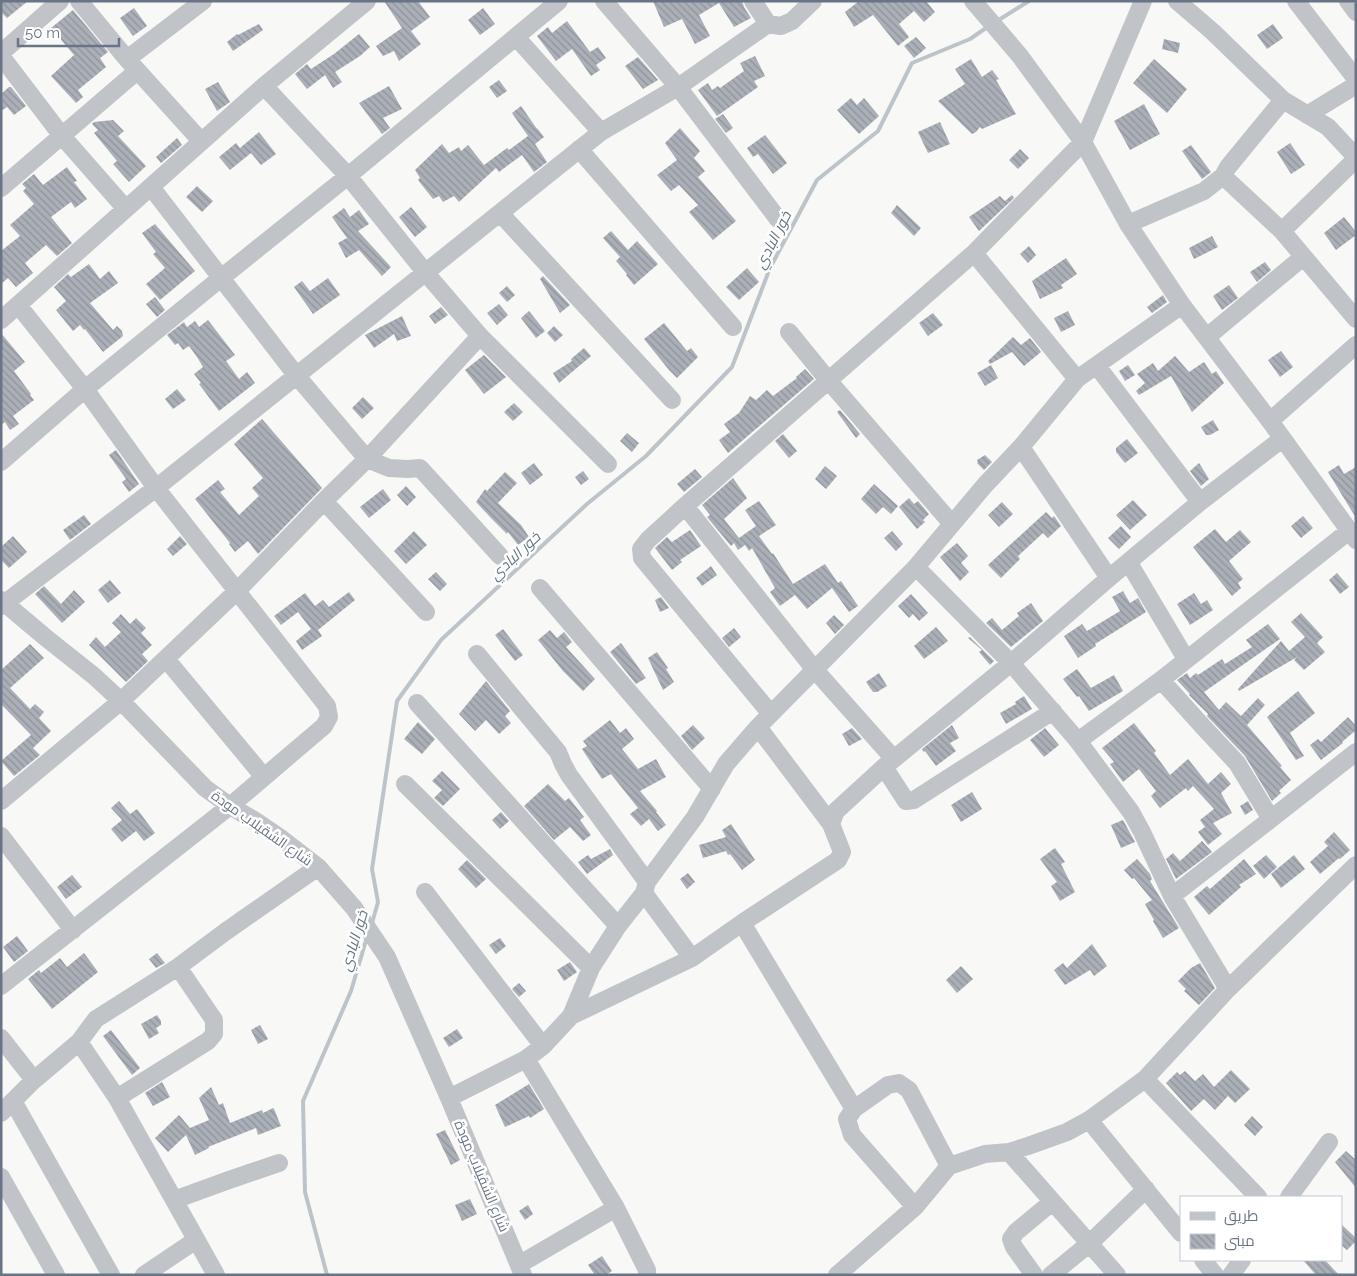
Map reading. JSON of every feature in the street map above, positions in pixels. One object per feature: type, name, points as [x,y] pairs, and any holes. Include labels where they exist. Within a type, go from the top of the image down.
[{"type":"street","points":[[60,1],[1,55],[62,136],[126,209]]},
{"type":"street","points":[[79,1],[132,65],[201,141]]},
{"type":"street","points":[[1,188],[62,136],[132,65],[203,1]]},
{"type":"street","points":[[1,320],[264,86],[367,1]]},
{"type":"street","points":[[1,462],[86,389],[559,1]]},
{"type":"street","points":[[604,1],[678,87],[778,219]]},
{"type":"street","points":[[753,1],[768,24]]},
{"type":"street","points":[[2,603],[156,488],[601,132],[678,87],[768,24],[781,26],[792,21],[813,1]]},
{"type":"street","points":[[973,1],[1020,56],[1083,142],[1128,224],[1182,305],[1270,421],[1352,536],[1078,741]]},
{"type":"street","points":[[771,714],[642,558],[641,549],[648,540],[685,506],[974,253],[1083,142],[1143,1]]},
{"type":"street","points":[[1177,1],[1283,100],[1328,127],[1356,158],[1282,231]]},
{"type":"street","points":[[1296,1],[1356,79]]},
{"type":"street","points":[[1348,1],[1356,12]]},
{"type":"street","points":[[516,37],[601,132]]},
{"type":"street","points":[[1307,115],[1356,85]]},
{"type":"street","points":[[264,86],[348,176],[425,272],[480,336],[608,464]]},
{"type":"street","points":[[1128,224],[1204,191],[1223,176],[1283,100]]},
{"type":"street","points":[[579,149],[733,327]]},
{"type":"street","points":[[1223,176],[1282,231],[1356,318]]},
{"type":"street","points":[[151,187],[296,375],[366,459],[389,468],[420,468],[500,556]]},
{"type":"street","points":[[500,213],[672,400]]},
{"type":"street","points":[[974,253],[1078,380]]},
{"type":"street","points":[[1207,337],[1303,257]]},
{"type":"street","points":[[2,985],[230,806],[324,726],[329,718],[327,706],[156,488],[86,389],[18,305]]},
{"type":"street","points":[[449,1098],[526,1059],[543,1046],[570,1016],[591,968],[618,926],[694,818],[726,764],[758,727],[916,567],[985,485],[1021,447],[1078,380],[1182,305]]},
{"type":"street","points":[[789,332],[952,524]]},
{"type":"street","points":[[1,802],[121,701],[237,591],[366,459],[480,336]]},
{"type":"street","points":[[1270,421],[1356,345]]},
{"type":"street","points":[[1098,366],[1200,502]]},
{"type":"street","points":[[831,824],[836,811],[889,763],[1012,662],[1200,502],[1282,439]]},
{"type":"street","points":[[1021,447],[1109,578]]},
{"type":"street","points":[[324,501],[426,612]]},
{"type":"street","points":[[685,506],[889,763],[906,801],[914,800],[1053,711]]},
{"type":"street","points":[[1129,562],[1186,659]]},
{"type":"street","points":[[916,567],[1012,662],[1078,741],[1132,812],[1172,896],[1228,989]]},
{"type":"street","points":[[540,588],[712,789]]},
{"type":"street","name":"شارع الشقيلاب مودة","points":[[2,603],[94,676],[121,701],[205,788],[254,820],[318,867],[354,908],[387,957],[522,1270]]},
{"type":"street","points":[[477,654],[558,752],[569,775],[692,958]]},
{"type":"street","points":[[166,658],[264,778]]},
{"type":"street","points":[[1160,680],[1237,763],[1271,819]]},
{"type":"street","points":[[417,702],[618,926]]},
{"type":"street","points":[[570,1016],[692,958],[838,860],[842,852],[831,824],[758,727]]},
{"type":"street","points":[[1172,896],[1356,752]]},
{"type":"street","points":[[405,784],[591,968]]},
{"type":"street","points":[[1,836],[72,930]]},
{"type":"street","points":[[837,1275],[915,1207],[949,1166],[985,1154],[1009,1152],[1067,1132],[1089,1120],[1145,1079],[1228,989],[1356,865]]},
{"type":"street","points":[[111,1275],[7,1107],[34,1080],[79,1042],[96,1020],[178,968],[232,927],[318,867]]},
{"type":"street","points":[[424,892],[543,1046]]},
{"type":"street","points":[[742,923],[854,1109]]},
{"type":"street","points":[[117,1098],[208,1040],[214,1034],[214,1020],[178,968]]},
{"type":"street","points":[[1,1038],[34,1080]]},
{"type":"street","points":[[79,1042],[117,1098],[216,1275]]},
{"type":"street","points":[[526,1059],[616,1208],[647,1270],[647,1275]]},
{"type":"street","points":[[1145,1079],[1257,1196]]},
{"type":"street","points":[[915,1207],[852,1134],[847,1119],[854,1109],[888,1085],[899,1083],[909,1090],[949,1166]]},
{"type":"street","points":[[1089,1120],[1180,1231]]},
{"type":"street","points":[[1290,1196],[1329,1142]]},
{"type":"street","points":[[1009,1152],[1117,1275]]},
{"type":"street","points":[[174,1200],[279,1163]]},
{"type":"street","points":[[1,1177],[56,1275]]},
{"type":"street","points":[[1051,1275],[1090,1243],[1146,1189]]},
{"type":"street","points":[[1034,1275],[1014,1247],[1011,1239],[1016,1232],[1052,1202]]},
{"type":"street","points":[[522,1270],[616,1208]]},
{"type":"street","points":[[144,1275],[196,1240]]},
{"type":"street","points":[[1204,1261],[1215,1275]]},
{"type":"street","points":[[1231,1275],[1241,1261]]},
{"type":"building","points":[[1,1],[28,1],[7,18],[1,12]]},
{"type":"building","points":[[384,1],[418,1],[430,17],[411,31],[421,44],[399,61],[394,51],[383,56],[376,46],[402,28]]},
{"type":"building","points":[[653,1],[742,1],[751,18],[734,27],[719,3],[699,15],[710,36],[695,44],[682,19],[664,27]]},
{"type":"building","points":[[859,1],[926,1],[935,12],[924,22],[914,11],[899,24],[909,37],[898,46],[873,15],[854,27],[845,12]]},
{"type":"building","points":[[134,8],[147,26],[133,36],[120,18]]},
{"type":"building","points":[[483,8],[495,24],[480,35],[468,20]]},
{"type":"building","points":[[73,10],[108,52],[100,58],[106,67],[78,90],[83,97],[76,103],[51,76],[74,55],[51,28]]},
{"type":"building","points":[[567,21],[590,52],[598,47],[606,58],[596,65],[600,70],[591,76],[572,49],[556,61],[537,36],[548,27],[552,33]]},
{"type":"building","points":[[259,24],[263,30],[233,51],[227,42],[237,34]]},
{"type":"building","points":[[1273,24],[1283,38],[1267,49],[1257,35]]},
{"type":"building","points":[[359,34],[370,47],[360,56],[335,72],[342,82],[333,88],[325,75],[307,89],[295,74],[307,64],[311,69]]},
{"type":"building","points":[[916,37],[926,48],[914,58],[904,46]]},
{"type":"building","points":[[1164,39],[1180,43],[1178,53],[1162,49]]},
{"type":"building","points":[[755,56],[765,76],[754,81],[758,87],[717,116],[698,90],[708,83],[712,90],[718,86],[720,88],[744,71],[740,63]]},
{"type":"building","points":[[638,57],[658,80],[643,89],[625,66]]},
{"type":"building","points":[[971,59],[982,77],[992,70],[999,79],[996,80],[1016,114],[982,129],[980,127],[972,134],[938,101],[965,84],[955,69]]},
{"type":"building","points":[[1154,59],[1187,89],[1167,113],[1133,83]]},
{"type":"building","points":[[499,80],[507,91],[497,98],[489,87]]},
{"type":"building","points":[[218,82],[230,102],[217,111],[205,89]]},
{"type":"building","points":[[389,86],[402,109],[383,118],[390,128],[382,134],[359,103]]},
{"type":"building","points":[[9,87],[26,106],[14,115],[7,107],[1,111],[1,94]]},
{"type":"building","points":[[851,98],[857,105],[864,98],[879,116],[859,134],[837,110]]},
{"type":"building","points":[[1144,104],[1160,134],[1130,150],[1114,121]]},
{"type":"building","points":[[521,106],[544,137],[535,144],[547,162],[534,172],[522,155],[499,172],[496,168],[459,202],[454,196],[443,202],[439,196],[433,199],[418,180],[420,178],[415,170],[442,144],[449,153],[459,147],[461,151],[468,145],[484,165],[507,148],[509,150],[528,136],[512,113]]},
{"type":"building","points":[[723,114],[733,128],[726,133],[715,119]]},
{"type":"building","points":[[113,120],[124,131],[118,136],[146,166],[129,182],[113,164],[117,161],[94,133],[98,130],[92,124],[94,122]]},
{"type":"building","points":[[940,122],[950,144],[928,153],[918,132]]},
{"type":"building","points":[[680,128],[700,151],[694,158],[705,171],[698,177],[736,221],[713,240],[689,212],[698,205],[679,185],[671,191],[657,175],[677,160],[665,143]]},
{"type":"building","points":[[259,132],[276,154],[261,165],[251,153],[230,170],[219,157],[236,143],[240,148]]},
{"type":"building","points":[[765,135],[787,163],[773,174],[758,154],[753,157],[747,148]]},
{"type":"building","points":[[177,138],[182,145],[161,163],[156,157]]},
{"type":"building","points":[[1290,143],[1305,165],[1291,174],[1277,152]]},
{"type":"building","points":[[1191,145],[1211,172],[1202,179],[1182,151]]},
{"type":"building","points":[[1020,149],[1029,158],[1018,169],[1009,160]]},
{"type":"building","points":[[67,167],[77,181],[74,182],[87,199],[75,208],[71,202],[51,217],[72,243],[57,256],[46,245],[25,263],[33,273],[16,287],[8,278],[1,284],[1,251],[20,236],[10,225],[34,204],[23,191],[26,188],[22,184],[34,174],[43,185]]},
{"type":"building","points":[[197,186],[213,201],[202,212],[186,197]]},
{"type":"building","points":[[1012,195],[1014,198],[979,231],[969,217],[1000,196],[1005,201]]},
{"type":"building","points":[[897,205],[921,228],[914,236],[891,213]]},
{"type":"building","points":[[411,207],[427,227],[415,237],[399,217]]},
{"type":"building","points":[[344,208],[350,217],[359,210],[369,224],[358,231],[391,267],[382,276],[359,250],[346,258],[338,243],[347,238],[332,217]]},
{"type":"building","points":[[1344,217],[1356,232],[1356,235],[1336,250],[1324,233]]},
{"type":"building","points":[[155,224],[195,271],[160,300],[146,284],[165,268],[153,254],[156,252],[142,233]]},
{"type":"building","points":[[611,231],[628,250],[637,241],[658,264],[634,285],[616,261],[620,257],[603,238]]},
{"type":"building","points":[[1212,236],[1218,247],[1194,259],[1189,248]]},
{"type":"building","points":[[1029,246],[1036,255],[1028,263],[1020,254]]},
{"type":"building","points":[[1066,258],[1077,274],[1061,285],[1063,288],[1040,299],[1032,281]]},
{"type":"building","points":[[1265,262],[1271,270],[1257,282],[1250,272]]},
{"type":"building","points":[[89,264],[100,279],[109,271],[118,283],[90,303],[113,330],[117,326],[122,331],[123,336],[103,352],[85,329],[80,325],[73,331],[56,310],[66,301],[54,287],[68,274],[71,277]]},
{"type":"building","points":[[747,268],[759,282],[739,300],[726,287]]},
{"type":"building","points":[[543,276],[570,305],[560,313],[540,279]]},
{"type":"building","points":[[328,278],[340,295],[313,314],[294,287],[302,281],[310,291]]},
{"type":"building","points":[[1229,285],[1238,298],[1222,310],[1213,296]]},
{"type":"building","points":[[507,286],[515,295],[507,302],[499,293]]},
{"type":"building","points":[[1163,295],[1167,302],[1152,313],[1147,307]]},
{"type":"building","points":[[155,297],[165,310],[157,317],[146,304]]},
{"type":"building","points":[[499,304],[508,315],[497,325],[487,313]]},
{"type":"building","points":[[441,307],[448,315],[435,324],[429,316]]},
{"type":"building","points":[[529,311],[545,331],[536,338],[521,318]]},
{"type":"building","points":[[1068,311],[1075,325],[1061,332],[1054,318]]},
{"type":"building","points":[[933,313],[943,325],[928,336],[919,323]]},
{"type":"building","points":[[402,316],[411,336],[397,341],[394,334],[374,348],[365,335]]},
{"type":"building","points":[[208,320],[235,355],[226,361],[239,379],[247,372],[255,383],[219,411],[194,374],[203,367],[197,357],[189,346],[183,350],[178,343],[175,345],[167,335],[184,322],[187,327],[195,321],[199,327]]},
{"type":"building","points":[[664,323],[687,351],[691,348],[698,357],[677,378],[644,339]]},
{"type":"building","points":[[554,326],[563,335],[555,342],[547,333]]},
{"type":"building","points":[[1,333],[25,362],[14,371],[34,400],[13,416],[19,424],[10,430],[5,422],[1,425]]},
{"type":"building","points":[[1013,337],[1021,345],[1030,338],[1041,352],[1024,366],[1012,352],[990,364],[988,361]]},
{"type":"building","points":[[584,348],[591,356],[559,383],[553,373],[572,361],[571,359]]},
{"type":"building","points":[[1281,351],[1293,367],[1280,377],[1268,360]]},
{"type":"building","points":[[484,355],[506,377],[484,394],[465,370]]},
{"type":"building","points":[[1175,356],[1189,372],[1204,362],[1212,374],[1216,371],[1224,383],[1192,412],[1171,376],[1139,395],[1136,391],[1145,383],[1137,374],[1153,363],[1158,371]]},
{"type":"building","points":[[991,365],[998,378],[985,386],[977,373]]},
{"type":"building","points":[[1128,365],[1135,375],[1125,381],[1119,371]]},
{"type":"building","points":[[805,369],[814,379],[728,453],[719,440],[730,432],[724,424],[739,413],[750,396],[756,400],[767,390],[773,396],[797,378]]},
{"type":"building","points":[[177,389],[186,400],[173,409],[165,399]]},
{"type":"building","points":[[363,397],[374,408],[362,419],[352,408]]},
{"type":"building","points":[[514,403],[523,412],[513,421],[504,412]]},
{"type":"building","points":[[840,410],[860,434],[856,438],[837,412]]},
{"type":"building","points":[[262,419],[322,488],[258,554],[248,541],[235,552],[195,499],[218,480],[225,489],[220,492],[239,515],[259,496],[252,488],[263,478],[234,444]]},
{"type":"building","points":[[1213,420],[1219,430],[1206,435],[1201,427]]},
{"type":"building","points":[[627,433],[639,443],[632,452],[620,441]]},
{"type":"building","points":[[783,434],[797,451],[789,458],[775,441]]},
{"type":"building","points":[[1127,439],[1138,453],[1125,463],[1116,452],[1116,448]]},
{"type":"building","points":[[116,450],[139,484],[129,492],[122,482],[126,479],[109,455]]},
{"type":"building","points":[[985,455],[992,462],[984,470],[977,463],[977,460]]},
{"type":"building","points":[[534,463],[543,475],[530,485],[521,473]]},
{"type":"building","points":[[1199,463],[1209,479],[1201,486],[1190,471]]},
{"type":"building","points":[[1339,465],[1344,474],[1356,467],[1356,518],[1328,472]]},
{"type":"building","points":[[825,466],[837,476],[826,489],[815,479]]},
{"type":"building","points":[[695,469],[702,477],[684,492],[677,484]]},
{"type":"building","points":[[583,471],[589,479],[581,485],[575,477]]},
{"type":"building","points":[[505,472],[517,483],[498,503],[521,525],[529,537],[518,545],[508,532],[507,534],[476,502],[485,489],[487,491]]},
{"type":"building","points":[[733,478],[747,498],[724,519],[739,538],[756,526],[745,510],[759,501],[776,525],[759,536],[773,553],[793,584],[825,564],[838,583],[841,581],[858,606],[849,612],[832,588],[807,609],[795,595],[780,606],[770,592],[775,588],[752,548],[749,551],[745,545],[738,550],[734,543],[731,546],[707,517],[710,515],[702,505]]},
{"type":"building","points":[[874,484],[898,506],[891,514],[883,507],[876,514],[861,499]]},
{"type":"building","points":[[406,486],[416,497],[407,506],[397,495]]},
{"type":"building","points":[[383,489],[391,500],[369,518],[360,507]]},
{"type":"building","points":[[909,498],[914,504],[918,501],[929,514],[923,520],[925,522],[917,529],[899,507]]},
{"type":"building","points":[[1133,500],[1147,515],[1130,530],[1116,515]]},
{"type":"building","points":[[1002,502],[1013,514],[999,527],[988,515]]},
{"type":"building","points":[[1046,512],[1052,518],[1054,516],[1061,526],[1048,538],[1043,533],[1018,556],[1020,559],[1001,578],[988,565]]},
{"type":"building","points":[[84,515],[91,524],[70,540],[63,530]]},
{"type":"building","points":[[1303,516],[1313,528],[1301,538],[1291,526]]},
{"type":"building","points":[[1121,526],[1131,537],[1119,549],[1108,538]]},
{"type":"building","points":[[1215,529],[1226,542],[1240,530],[1251,542],[1229,561],[1243,579],[1238,583],[1241,588],[1232,596],[1193,547]]},
{"type":"building","points":[[690,530],[701,546],[680,560],[682,562],[672,570],[655,548],[667,537],[672,542]]},
{"type":"building","points":[[414,531],[427,545],[406,564],[394,551]]},
{"type":"building","points":[[892,531],[903,544],[896,551],[884,538]]},
{"type":"building","points":[[13,536],[27,552],[9,568],[1,560],[1,547]]},
{"type":"building","points":[[180,536],[187,544],[173,556],[167,549]]},
{"type":"building","points":[[957,543],[968,556],[961,563],[969,572],[960,581],[940,557]]},
{"type":"building","points":[[711,566],[717,575],[702,586],[696,578]]},
{"type":"building","points":[[436,572],[447,584],[440,591],[428,579]]},
{"type":"building","points":[[1337,573],[1349,587],[1340,594],[1329,580]]},
{"type":"building","points":[[110,580],[121,593],[108,603],[98,590]]},
{"type":"building","points":[[44,586],[61,604],[74,590],[85,602],[62,623],[35,594]]},
{"type":"building","points":[[1123,591],[1130,603],[1138,598],[1146,612],[1095,644],[1096,646],[1078,658],[1064,636],[1082,624],[1087,631],[1120,611],[1112,597]]},
{"type":"building","points":[[349,592],[355,600],[318,630],[322,636],[302,650],[296,641],[311,629],[298,612],[281,625],[274,616],[305,593],[315,606],[323,600],[329,607]]},
{"type":"building","points":[[1194,593],[1201,604],[1207,600],[1213,610],[1190,625],[1177,604]]},
{"type":"building","points":[[911,594],[928,613],[919,621],[913,614],[909,618],[898,606]]},
{"type":"building","points":[[661,597],[669,608],[660,612],[655,600]]},
{"type":"building","points":[[1031,603],[1043,621],[1011,647],[986,623],[992,618],[1002,630],[1019,616],[1017,613]]},
{"type":"building","points":[[1301,613],[1323,637],[1317,643],[1325,652],[1304,670],[1294,660],[1297,657],[1239,691],[1238,689],[1281,641],[1289,651],[1305,637],[1291,622]]},
{"type":"building","points":[[121,614],[130,624],[136,618],[146,628],[141,633],[152,645],[142,654],[148,661],[126,682],[89,645],[96,637],[105,647],[121,632],[112,623]]},
{"type":"building","points":[[834,615],[844,625],[835,634],[826,623]]},
{"type":"building","points":[[1268,624],[1280,639],[1204,692],[1219,710],[1226,702],[1241,716],[1258,698],[1265,705],[1247,725],[1282,766],[1280,767],[1291,780],[1279,791],[1281,793],[1272,801],[1245,756],[1207,716],[1208,714],[1177,680],[1187,673],[1190,678],[1196,673],[1198,675],[1222,659],[1225,664],[1252,647],[1246,640]]},
{"type":"building","points":[[936,627],[948,641],[924,659],[914,646]]},
{"type":"building","points":[[734,628],[741,637],[729,647],[722,638]]},
{"type":"building","points":[[503,629],[523,655],[515,661],[495,635]]},
{"type":"building","points":[[550,630],[557,638],[564,632],[572,642],[566,647],[595,679],[583,691],[563,671],[538,640]]},
{"type":"building","points":[[970,637],[994,661],[990,665],[979,652],[982,650],[968,638]]},
{"type":"building","points":[[621,643],[646,678],[636,684],[610,652]]},
{"type":"building","points":[[30,644],[44,658],[10,688],[30,709],[35,704],[44,712],[39,718],[51,731],[33,748],[40,755],[14,776],[1,761],[31,735],[1,704],[1,670]]},
{"type":"building","points":[[657,652],[668,668],[666,669],[674,682],[663,690],[648,658]]},
{"type":"building","points":[[1077,669],[1091,688],[1114,675],[1123,691],[1089,711],[1079,696],[1077,697],[1063,679]]},
{"type":"building","points":[[879,673],[887,686],[877,692],[873,692],[866,682]]},
{"type":"building","points":[[486,681],[510,711],[505,716],[511,723],[499,734],[486,720],[475,731],[459,714]]},
{"type":"building","points":[[1298,691],[1315,713],[1290,733],[1304,756],[1296,760],[1267,717]]},
{"type":"building","points":[[1024,696],[1032,709],[1006,724],[1000,713],[1016,704],[1015,702]]},
{"type":"building","points":[[1348,717],[1356,726],[1356,730],[1321,760],[1310,745],[1318,739],[1321,742]]},
{"type":"building","points":[[610,720],[620,733],[626,728],[634,739],[622,749],[638,769],[656,759],[666,777],[640,791],[666,825],[658,831],[649,819],[641,826],[630,814],[638,808],[611,774],[602,779],[582,749],[587,746],[583,741]]},
{"type":"building","points":[[418,722],[435,739],[422,754],[404,739]]},
{"type":"building","points":[[1134,723],[1156,751],[1154,753],[1170,775],[1188,759],[1208,784],[1221,772],[1231,784],[1221,793],[1232,813],[1213,823],[1222,834],[1208,845],[1198,832],[1205,827],[1200,820],[1214,809],[1193,786],[1188,791],[1186,788],[1160,808],[1151,796],[1156,791],[1139,769],[1123,782],[1110,764],[1114,762],[1102,748]]},
{"type":"building","points":[[693,725],[705,738],[692,750],[681,736]]},
{"type":"building","points":[[952,725],[959,738],[950,743],[956,751],[936,766],[922,749]]},
{"type":"building","points":[[852,728],[862,739],[849,746],[842,734]]},
{"type":"building","points":[[1045,728],[1059,745],[1044,757],[1030,740]]},
{"type":"building","points":[[442,771],[460,789],[443,806],[434,798],[442,790],[432,781]]},
{"type":"building","points":[[548,784],[565,801],[569,798],[584,817],[580,820],[591,835],[583,841],[570,827],[554,840],[524,806]]},
{"type":"building","points":[[972,792],[982,809],[961,822],[951,805]]},
{"type":"building","points":[[119,801],[130,814],[137,809],[155,833],[144,841],[136,831],[122,842],[111,829],[122,820],[111,808]]},
{"type":"building","points":[[1248,801],[1253,810],[1245,815],[1240,806]]},
{"type":"building","points":[[501,812],[509,821],[500,829],[492,820]]},
{"type":"building","points":[[1123,820],[1135,842],[1121,848],[1111,825]]},
{"type":"building","points":[[731,824],[755,860],[742,870],[726,851],[703,858],[699,845],[726,837],[722,830]]},
{"type":"building","points":[[1334,832],[1350,850],[1320,874],[1310,862],[1328,846],[1324,842]]},
{"type":"building","points":[[1202,841],[1212,852],[1176,879],[1166,859],[1173,853],[1180,861]]},
{"type":"building","points":[[1055,848],[1065,862],[1061,864],[1075,892],[1060,901],[1051,886],[1057,882],[1040,859]]},
{"type":"building","points":[[610,849],[613,855],[587,874],[578,862],[588,855],[591,859]]},
{"type":"building","points":[[1266,855],[1277,867],[1264,879],[1253,866]]},
{"type":"building","points":[[1294,855],[1305,869],[1281,888],[1271,874]]},
{"type":"building","points":[[1137,859],[1150,874],[1152,879],[1150,881],[1179,928],[1163,938],[1145,904],[1152,900],[1134,878],[1132,879],[1124,870]]},
{"type":"building","points":[[1244,859],[1256,874],[1239,885],[1241,887],[1209,915],[1194,897],[1207,886],[1210,889]]},
{"type":"building","points":[[467,860],[486,879],[476,888],[458,869]]},
{"type":"building","points":[[688,873],[695,882],[687,889],[680,879]]},
{"type":"building","points":[[72,875],[82,887],[66,899],[57,887]]},
{"type":"building","points":[[17,936],[28,951],[14,962],[3,947]]},
{"type":"building","points":[[500,938],[506,946],[496,954],[489,945]]},
{"type":"building","points":[[1092,944],[1107,966],[1094,976],[1090,970],[1065,985],[1054,970],[1063,963],[1067,968]]},
{"type":"building","points":[[84,953],[98,972],[52,1009],[28,979],[39,970],[41,973],[60,958],[67,967]]},
{"type":"building","points":[[157,953],[165,963],[156,968],[149,959]]},
{"type":"building","points":[[570,962],[577,972],[564,981],[557,970]]},
{"type":"building","points":[[1200,963],[1215,988],[1199,1005],[1184,991],[1186,989],[1178,981],[1191,968]]},
{"type":"building","points":[[961,966],[973,979],[957,993],[946,980]]},
{"type":"building","points":[[519,983],[526,991],[519,997],[512,989]]},
{"type":"building","points":[[157,1015],[161,1021],[161,1025],[156,1028],[159,1033],[149,1039],[141,1024]]},
{"type":"building","points":[[260,1025],[268,1039],[258,1044],[251,1030]]},
{"type":"building","points":[[457,1029],[463,1038],[449,1047],[443,1038]]},
{"type":"building","points":[[111,1030],[140,1068],[132,1075],[103,1036]]},
{"type":"building","points":[[1231,1070],[1250,1089],[1235,1103],[1228,1096],[1215,1110],[1204,1099],[1191,1111],[1166,1083],[1177,1072],[1180,1075],[1185,1071],[1195,1081],[1203,1074],[1214,1087]]},
{"type":"building","points":[[162,1082],[170,1097],[153,1106],[145,1093]]},
{"type":"building","points":[[529,1084],[544,1109],[530,1118],[529,1116],[505,1127],[495,1105]]},
{"type":"building","points":[[211,1087],[219,1105],[223,1103],[230,1123],[262,1110],[263,1113],[273,1108],[281,1126],[258,1135],[256,1128],[208,1147],[195,1155],[186,1135],[168,1152],[155,1138],[179,1115],[190,1128],[209,1120],[199,1098]]},
{"type":"building","points":[[1252,1116],[1263,1127],[1255,1136],[1244,1125]]},
{"type":"building","points":[[445,1130],[460,1160],[451,1165],[436,1134]]},
{"type":"building","points":[[1346,1151],[1356,1160],[1356,1188],[1335,1162]]},
{"type":"building","points":[[470,1199],[477,1214],[462,1221],[455,1205]]},
{"type":"building","points":[[528,1205],[533,1214],[525,1220],[519,1211]]},
{"type":"building","points":[[1342,1225],[1356,1238],[1356,1241],[1347,1250],[1342,1246]]},
{"type":"building","points":[[602,1256],[612,1271],[606,1275],[595,1275],[588,1265]]},
{"type":"building","points":[[1304,1261],[1326,1261],[1339,1275],[1316,1275]]},
{"type":"waterway","name":"خور البادي","points":[[997,21],[1029,1]]},
{"type":"waterway","name":"خور البادي","points":[[372,923],[378,902],[372,869],[397,701],[441,640],[587,504],[646,456],[732,367],[770,268],[817,180],[878,131],[912,63],[970,39],[989,26]]},
{"type":"waterway","name":"خور البادي","points":[[327,1275],[305,1192],[303,1101],[351,991],[367,937]]}]
